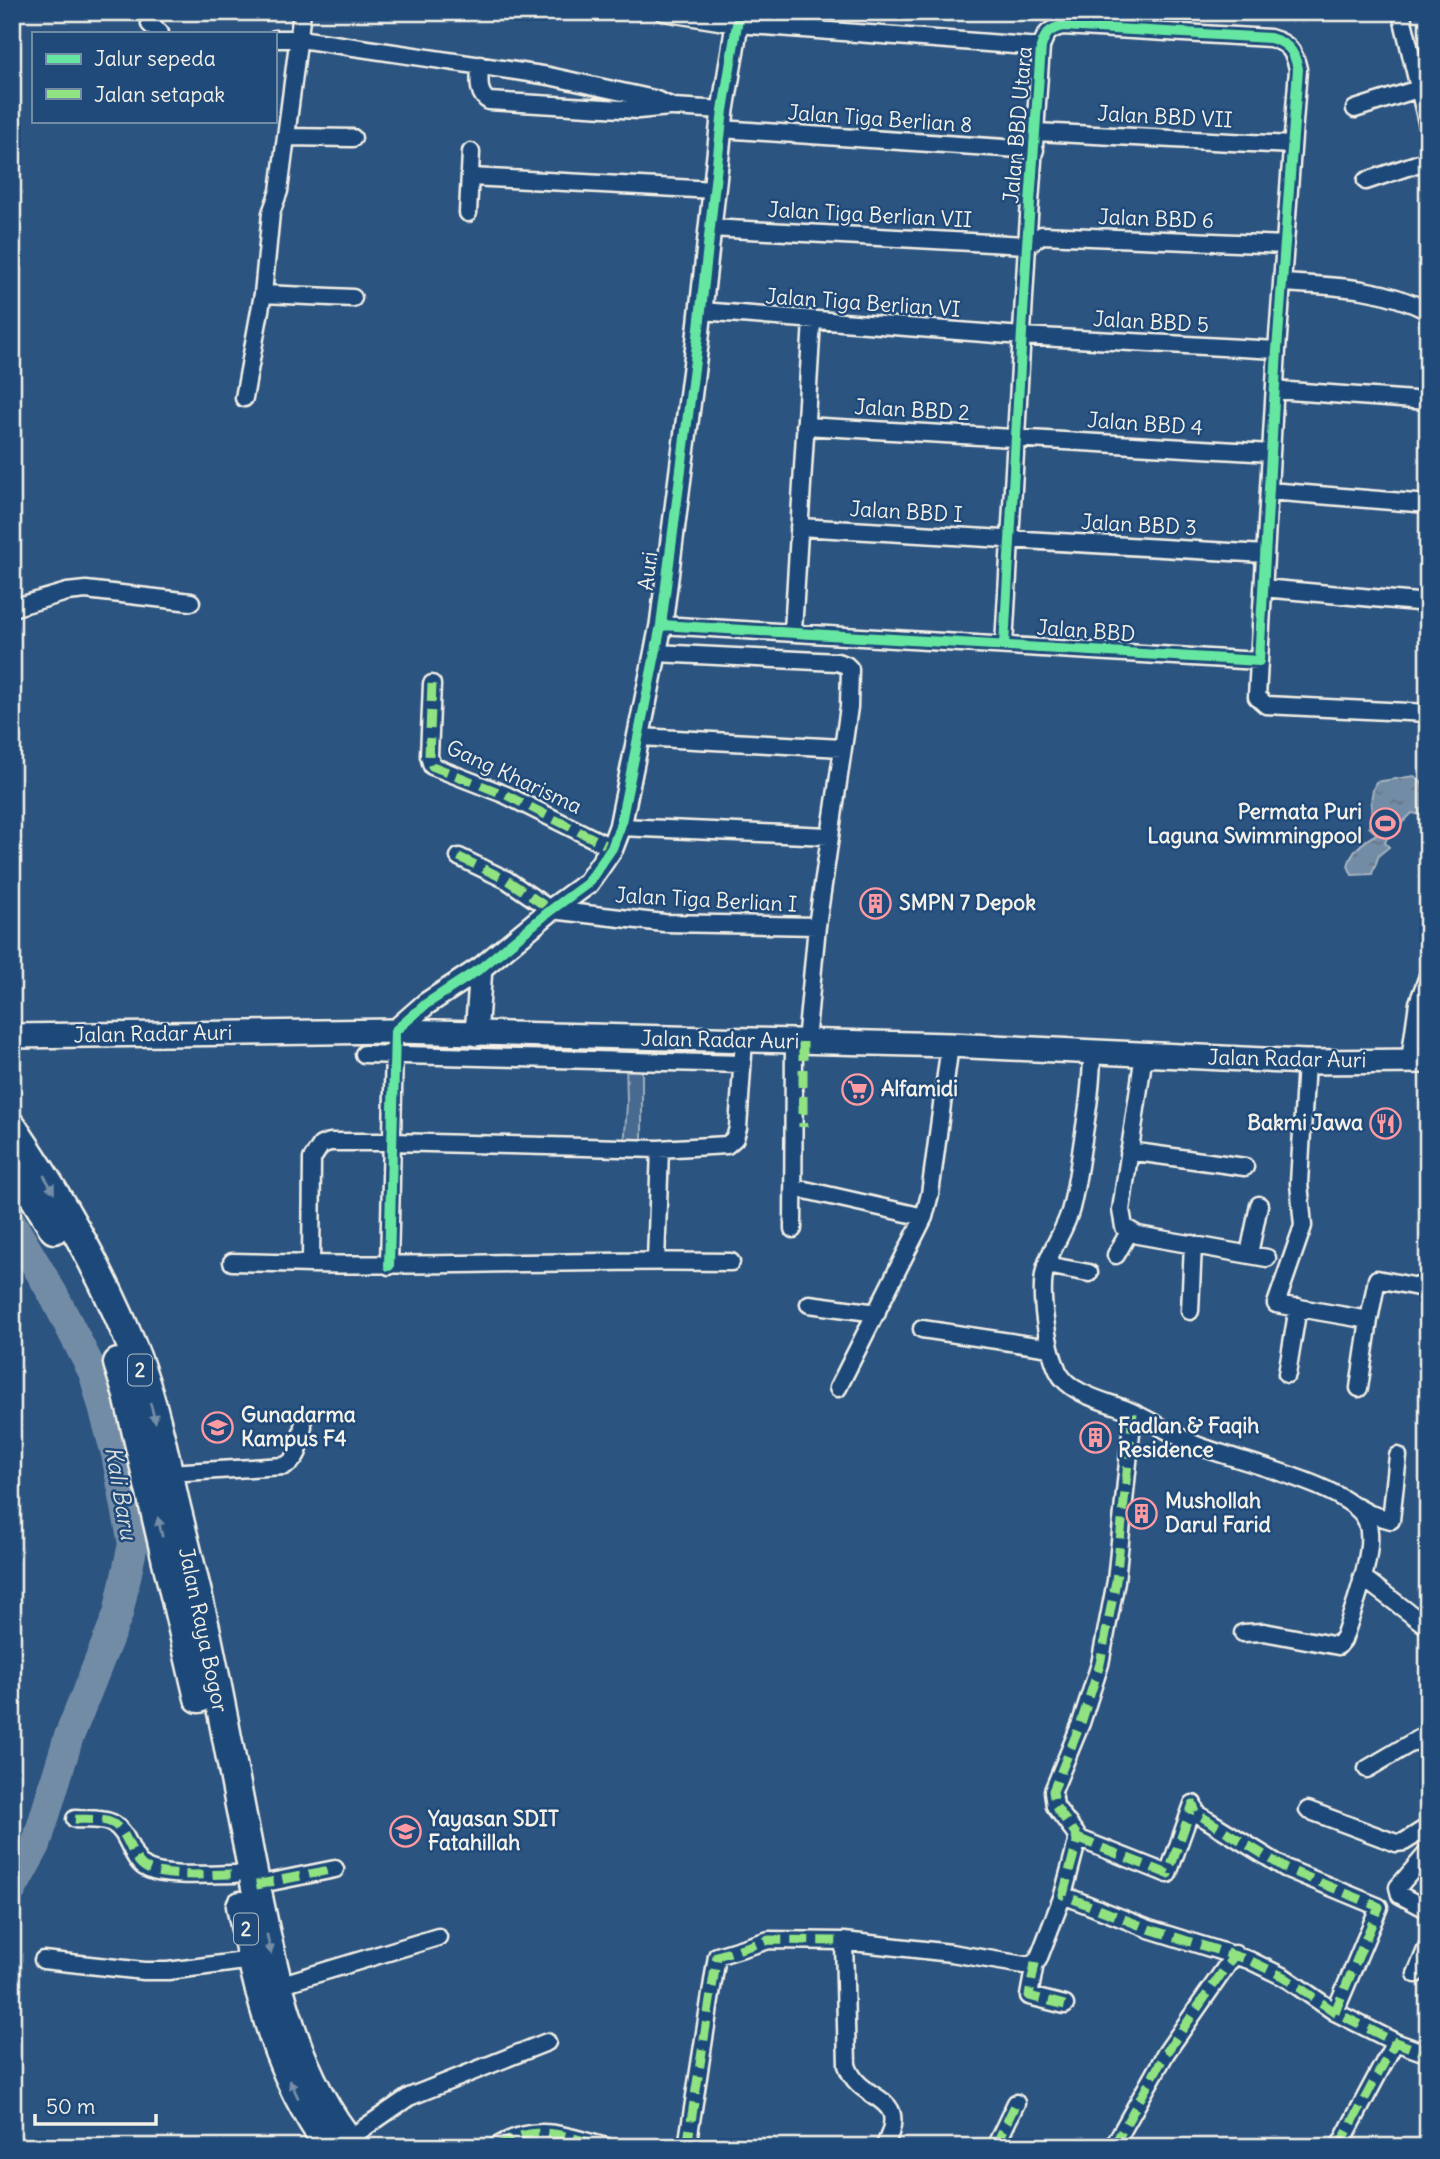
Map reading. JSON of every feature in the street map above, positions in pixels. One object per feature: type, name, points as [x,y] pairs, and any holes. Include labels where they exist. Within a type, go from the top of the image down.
[{"type":"highway","name":"Jalan Raya Bogor","points":[[12,1127],[86,1247],[108,1292],[147,1388],[168,1473],[197,1639],[245,1880],[252,1960],[269,2025],[295,2093],[344,2144]]},
{"type":"highway","name":"Jalan Raya Bogor","points":[[12,1161],[78,1273],[115,1355],[197,1639]]},
{"type":"highway","name":"Jalan Raya Bogor","points":[[245,1880],[294,2035],[316,2089],[344,2144]]},
{"type":"main road","name":"Jalan Radar Auri","points":[[12,1036],[395,1031],[950,1045],[1306,1062],[1419,1060]]},
{"type":"street","points":[[149,12],[150,24],[159,32]]},
{"type":"street","points":[[244,398],[263,294],[271,214],[279,191],[302,12]]},
{"type":"street","points":[[663,12],[1041,47]]},
{"type":"street","points":[[1401,12],[1428,126]]},
{"type":"street","name":"Auri","points":[[395,1031],[426,1004],[481,968],[551,910],[589,883],[612,848],[620,827],[656,653],[701,311],[722,120],[738,18]]},
{"type":"street","name":"Jalan BBD Utara","points":[[1004,645],[1041,47],[1049,30],[1063,26],[1270,38],[1290,46],[1298,69],[1271,453]]},
{"type":"street","points":[[276,39],[300,39],[549,76],[654,99],[673,107]]},
{"type":"street","points":[[480,65],[480,90],[485,99],[638,110],[673,107]]},
{"type":"street","points":[[547,105],[549,76]]},
{"type":"street","points":[[1355,109],[1418,89]]},
{"type":"street","name":"Jalan Tiga Berlian 8","points":[[673,107],[722,120],[1035,150]]},
{"type":"street","name":"Jalan BBD VII","points":[[1036,132],[1292,145]]},
{"type":"street","points":[[286,137],[353,138]]},
{"type":"street","points":[[468,213],[471,152]]},
{"type":"street","points":[[1366,181],[1428,160]]},
{"type":"street","points":[[471,177],[714,190]]},
{"type":"street","name":"Jalan Tiga Berlian VII","points":[[710,228],[1027,245]]},
{"type":"street","name":"Jalan BBD 6","points":[[1027,245],[1042,236],[1285,245]]},
{"type":"street","points":[[1284,283],[1359,288],[1385,293],[1428,311]]},
{"type":"street","points":[[263,294],[353,298]]},
{"type":"street","name":"Jalan Tiga Berlian VI","points":[[701,311],[1022,336]]},
{"type":"street","points":[[793,631],[812,321]]},
{"type":"street","name":"Jalan BBD 5","points":[[1022,336],[1277,351]]},
{"type":"street","points":[[1275,390],[1428,401]]},
{"type":"street","name":"Jalan BBD 2","points":[[805,426],[1016,437]]},
{"type":"street","name":"Jalan BBD 4","points":[[1016,437],[1271,453]]},
{"type":"street","points":[[1271,453],[1257,697],[1266,705],[1428,713]]},
{"type":"street","points":[[1269,491],[1428,504]]},
{"type":"street","name":"Jalan BBD I","points":[[799,527],[1010,539]]},
{"type":"street","name":"Jalan BBD 3","points":[[1010,539],[1265,554]]},
{"type":"street","points":[[1263,588],[1428,603]]},
{"type":"street","points":[[12,608],[67,592],[86,590],[191,602]]},
{"type":"street","name":"Jalan BBD","points":[[660,625],[1259,661]]},
{"type":"street","points":[[656,653],[837,662],[846,665],[851,674],[849,707],[801,1042],[793,1229]]},
{"type":"street","name":"Gang Kharisma","points":[[432,684],[429,756],[432,765],[506,794],[612,848]]},
{"type":"street","points":[[640,737],[842,748]]},
{"type":"street","points":[[620,827],[829,836]]},
{"type":"street","points":[[460,857],[507,880],[551,910]]},
{"type":"street","name":"Jalan Tiga Berlian I","points":[[551,910],[664,923],[817,926]]},
{"type":"street","points":[[476,1035],[481,968]]},
{"type":"street","points":[[1419,1060],[1418,1003],[1428,976]]},
{"type":"street","points":[[388,1266],[395,1031]]},
{"type":"street","points":[[311,1264],[313,1158],[321,1145],[331,1142],[391,1142],[660,1149],[720,1147],[732,1142],[738,1128],[744,1040]]},
{"type":"street","points":[[801,1042],[803,1127]]},
{"type":"street","points":[[838,1388],[924,1217],[930,1194],[950,1045]]},
{"type":"street","points":[[1092,1051],[1092,1084],[1073,1202],[1046,1265],[1044,1296],[1051,1348],[1059,1373],[1080,1391],[1133,1413],[1194,1444],[1323,1488],[1370,1514],[1391,1520],[1398,1456]]},
{"type":"street","points":[[364,1054],[743,1065]]},
{"type":"street","points":[[1144,1054],[1121,1210],[1124,1227],[1138,1235],[1267,1258]]},
{"type":"street","points":[[1306,1062],[1299,1184],[1303,1226],[1276,1304],[1369,1320]]},
{"type":"street","points":[[656,1261],[660,1149]]},
{"type":"street","points":[[1129,1151],[1245,1167]]},
{"type":"street","points":[[805,1191],[924,1217]]},
{"type":"street","points":[[1249,1254],[1259,1205]]},
{"type":"street","points":[[1116,1255],[1129,1232]]},
{"type":"street","points":[[1190,1311],[1193,1244]]},
{"type":"street","points":[[232,1262],[388,1266],[731,1262]]},
{"type":"street","points":[[1046,1265],[1089,1273]]},
{"type":"street","points":[[1359,1388],[1377,1279],[1428,1289]]},
{"type":"street","points":[[809,1304],[877,1313]]},
{"type":"street","points":[[1287,1374],[1298,1307]]},
{"type":"street","points":[[922,1329],[1051,1348]]},
{"type":"street","points":[[1065,2005],[1029,1996],[1035,1963],[1063,1895],[1077,1838],[1055,1806],[1054,1791],[1081,1723],[1100,1664],[1116,1581],[1133,1413]]},
{"type":"street","points":[[168,1473],[284,1466],[293,1462],[298,1455],[303,1426]]},
{"type":"street","points":[[1243,1633],[1264,1632],[1338,1646],[1343,1640],[1363,1577],[1369,1533],[1367,1521],[1352,1504]]},
{"type":"street","points":[[1363,1577],[1428,1627]]},
{"type":"street","points":[[1367,1769],[1428,1733]]},
{"type":"street","points":[[1077,1838],[1168,1874],[1194,1804],[1196,1813],[1284,1868],[1379,1908],[1335,2012]]},
{"type":"street","points":[[1308,1811],[1396,1843],[1404,1842],[1426,1827]]},
{"type":"street","points":[[75,1819],[113,1823],[142,1865],[162,1873],[245,1880],[335,1869]]},
{"type":"street","points":[[1428,1852],[1398,1887],[1400,1895],[1428,1910]]},
{"type":"street","points":[[1063,1895],[1149,1929],[1235,1954],[1284,1977],[1335,2012],[1395,2042],[1428,2054]]},
{"type":"street","points":[[279,1985],[438,1937]]},
{"type":"street","points":[[687,2147],[717,1956],[769,1940],[844,1941],[951,1953],[1024,1965],[1035,1963]]},
{"type":"street","points":[[844,1941],[847,2065],[856,2081],[889,2106],[893,2114],[891,2132],[884,2147]]},
{"type":"street","points":[[1416,1974],[1428,1945]]},
{"type":"street","points":[[1113,2147],[1166,2053],[1235,1954]]},
{"type":"street","points":[[43,1960],[144,1971],[168,1971],[252,1960]]},
{"type":"street","points":[[344,2144],[409,2096],[547,2042]]},
{"type":"street","points":[[1339,2147],[1395,2042]]},
{"type":"street","points":[[995,2147],[1016,2103]]},
{"type":"street","points":[[496,2147],[527,2132],[545,2132],[607,2147]]},
{"type":"shaded area","points":[[395,1031],[744,1040],[742,1064],[642,1062],[642,1149],[624,1148],[626,1061],[394,1055]]},
{"type":"water","name":"Permata Puri Laguna Swimmingpool","points":[[1414,776],[1428,787],[1428,816],[1412,813],[1399,826],[1400,831],[1387,838],[1385,843],[1389,847],[1379,855],[1372,874],[1352,875],[1348,866],[1352,855],[1363,843],[1377,834],[1369,827],[1376,782]]},
{"type":"waterway","name":"Kali Baru","points":[[12,1224],[53,1294],[94,1374],[116,1454],[133,1544],[118,1614],[68,1739],[36,1845],[12,1889]]},
{"type":"marked path","points":[[432,684],[429,756],[432,766],[506,795],[612,848]]},
{"type":"marked path","points":[[459,857],[507,880],[551,910]]},
{"type":"marked path","points":[[803,1042],[803,1127]]},
{"type":"marked path","points":[[1133,1413],[1116,1581],[1100,1664],[1081,1723],[1053,1791],[1055,1806],[1076,1834],[1077,1842],[1063,1895],[1149,1929],[1249,1960],[1284,1977],[1335,2012],[1395,2042],[1428,2054]]},
{"type":"marked path","points":[[1077,1838],[1168,1874],[1193,1804],[1196,1813],[1285,1868],[1379,1907],[1335,2012]]},
{"type":"marked path","points":[[75,1819],[112,1823],[123,1833],[137,1860],[156,1872],[178,1875],[235,1874]]},
{"type":"marked path","points":[[256,1885],[335,1869]]},
{"type":"marked path","points":[[687,2147],[717,1956],[769,1940],[844,1941]]},
{"type":"marked path","points":[[1113,2147],[1166,2053],[1235,1954]]},
{"type":"marked path","points":[[1035,1963],[1029,1996],[1065,2005]]},
{"type":"marked path","points":[[1339,2147],[1395,2042]]},
{"type":"marked path","points":[[995,2147],[1016,2103]]},
{"type":"marked path","points":[[496,2147],[511,2139],[538,2133],[607,2147]]},
{"type":"cycle path","points":[[389,1266],[395,1031],[426,1004],[481,968],[588,883],[612,848],[620,827],[661,625],[698,337],[723,110],[739,12]]},
{"type":"cycle path","points":[[661,625],[1259,661],[1277,350],[1298,69],[1292,52],[1281,42],[1270,38],[1063,26],[1048,33],[1044,39],[1041,47],[1027,245],[1004,645]]},
{"type":"place","name":"Permata Puri Laguna Swimmingpool","points":[[1385,824]]},
{"type":"place","name":"SMPN 7 Depok","points":[[876,903]]},
{"type":"place","name":"Alfamidi","points":[[858,1089]]},
{"type":"place","name":"Bakmi Jawa","points":[[1386,1123]]},
{"type":"place","name":"Gunadarma Kampus F4","points":[[218,1427]]},
{"type":"place","name":"Fadlan & Faqih Residence","points":[[1095,1438]]},
{"type":"place","name":"Mushollah Darul Farid","points":[[1142,1513]]},
{"type":"place","name":"Yayasan SDIT Fatahillah","points":[[405,1831]]}]
